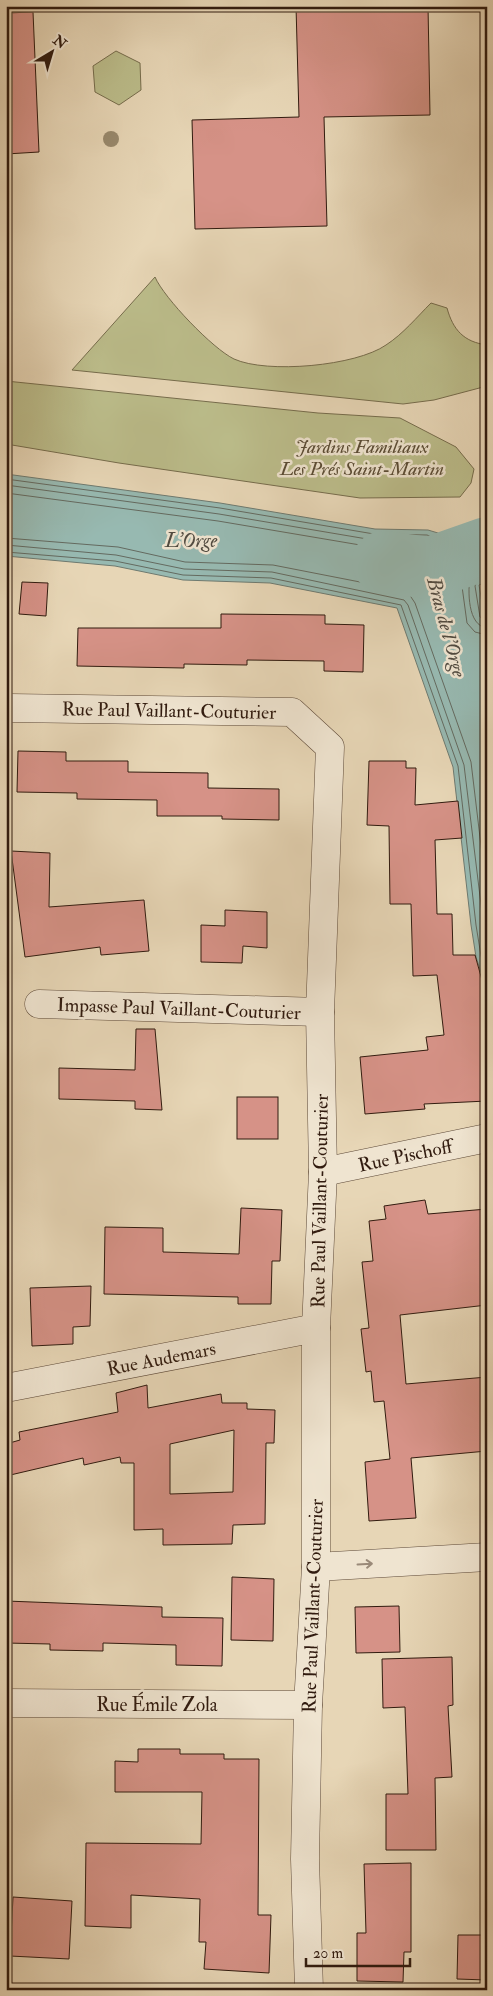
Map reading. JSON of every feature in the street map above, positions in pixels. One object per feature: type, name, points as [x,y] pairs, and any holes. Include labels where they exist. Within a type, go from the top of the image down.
[{"type":"street","name":"Rue Paul Vaillant-Couturier","points":[[10,708],[292,712],[330,747],[320,1012],[323,1172],[316,1328],[316,1567],[308,1705],[305,1858],[310,1990]]},
{"type":"street","name":"Impasse Paul Vaillant-Couturier","points":[[39,1004],[320,1012]]},
{"type":"street","name":"Rue Pischoff","points":[[323,1172],[487,1138]]},
{"type":"street","name":"Rue Audemars","points":[[6,1388],[316,1328]]},
{"type":"street","points":[[316,1567],[487,1557]]},
{"type":"street","name":"Rue Émile Zola","points":[[6,1703],[308,1705]]},
{"type":"green space","points":[[116,51],[140,63],[141,90],[119,105],[95,92],[93,66]]},
{"type":"green space","points":[[155,277],[178,310],[214,345],[234,359],[249,364],[267,366],[311,366],[354,358],[372,352],[392,341],[431,303],[447,308],[456,329],[461,334],[472,341],[487,345],[487,386],[434,400],[403,404],[72,370]]},
{"type":"green space","name":"Jardins Familiaux Les Prés Saint-Martin","points":[[6,381],[318,413],[400,418],[456,447],[474,469],[471,483],[460,497],[360,498],[119,463],[6,444]]},
{"type":"water","name":"L'Orge","points":[[6,474],[220,503],[375,529],[428,530],[438,533],[469,557],[472,565],[487,559],[487,582],[479,585],[487,631],[487,991],[476,957],[471,925],[453,767],[397,608],[270,583],[183,580],[115,566],[6,556]]},
{"type":"building","points":[[296,6],[428,6],[430,115],[324,117],[327,226],[195,229],[192,120],[299,117]]},
{"type":"building","points":[[33,12],[39,152],[6,154],[6,13]]},
{"type":"building","points":[[22,582],[48,583],[46,616],[19,614]]},
{"type":"building","points":[[221,614],[325,615],[325,624],[364,625],[363,672],[324,671],[324,661],[247,660],[247,665],[184,664],[184,668],[77,666],[78,628],[221,628]]},
{"type":"building","points":[[18,751],[66,752],[66,761],[128,761],[128,772],[208,773],[208,788],[279,789],[279,820],[222,819],[222,816],[157,816],[157,800],[77,799],[77,793],[17,792]]},
{"type":"building","points":[[369,761],[406,761],[406,768],[416,768],[415,805],[458,801],[462,838],[435,840],[437,914],[452,914],[453,955],[475,955],[487,998],[487,1101],[424,1104],[425,1109],[365,1114],[360,1057],[428,1050],[426,1037],[444,1035],[437,975],[413,976],[411,904],[390,904],[389,826],[367,825]]},
{"type":"building","points":[[11,851],[50,853],[49,907],[144,900],[149,951],[101,955],[100,947],[25,957]]},
{"type":"building","points":[[225,910],[267,912],[267,948],[243,946],[242,963],[201,962],[201,925],[225,926]]},
{"type":"building","points":[[136,1029],[155,1029],[162,1110],[135,1109],[135,1101],[59,1099],[59,1068],[135,1070]]},
{"type":"building","points":[[237,1097],[278,1097],[278,1139],[237,1139]]},
{"type":"building","points":[[425,1200],[428,1214],[487,1209],[487,1305],[400,1315],[406,1384],[487,1377],[487,1451],[411,1458],[416,1518],[369,1521],[365,1462],[390,1459],[384,1401],[374,1402],[371,1371],[366,1372],[361,1329],[369,1328],[362,1262],[373,1261],[369,1221],[386,1219],[384,1206]]},
{"type":"building","points":[[241,1208],[282,1210],[280,1261],[272,1261],[271,1304],[238,1304],[238,1297],[104,1294],[105,1227],[163,1228],[163,1252],[239,1254]]},
{"type":"building","points":[[91,1286],[90,1326],[73,1327],[73,1344],[32,1346],[30,1288]]},
{"type":"building","points":[[147,1385],[148,1408],[221,1394],[222,1403],[247,1403],[247,1409],[275,1410],[274,1443],[266,1443],[265,1524],[233,1525],[232,1544],[163,1545],[163,1529],[134,1530],[134,1463],[121,1463],[120,1457],[84,1465],[83,1458],[6,1476],[6,1444],[20,1440],[19,1432],[118,1412],[116,1393]],"holes":[[[234,1430],[233,1492],[170,1494],[170,1444]]]},
{"type":"building","points":[[232,1577],[274,1579],[273,1641],[231,1640]]},
{"type":"building","points":[[6,1601],[162,1607],[162,1617],[223,1618],[222,1666],[176,1665],[176,1645],[103,1643],[103,1651],[50,1650],[50,1644],[6,1643]]},
{"type":"building","points":[[399,1606],[400,1652],[356,1653],[355,1607]]},
{"type":"building","points":[[452,1657],[453,1705],[448,1706],[452,1777],[435,1778],[436,1850],[386,1850],[386,1794],[408,1794],[405,1707],[383,1708],[382,1659]]},
{"type":"building","points":[[138,1749],[180,1749],[180,1754],[224,1754],[224,1759],[259,1759],[258,1915],[271,1915],[269,1973],[204,1969],[206,1942],[199,1942],[200,1899],[131,1895],[131,1928],[85,1926],[86,1843],[201,1844],[202,1792],[115,1792],[115,1761],[138,1762]]},
{"type":"building","points":[[411,1863],[411,1952],[404,1952],[403,1982],[357,1981],[357,1933],[366,1933],[364,1864]]},
{"type":"building","points":[[13,1897],[72,1901],[69,1959],[10,1956]]},
{"type":"building","points":[[458,1935],[487,1935],[487,1980],[457,1979]]},
{"type":"waterway","name":"L'Orge","points":[[383,562],[430,568],[487,548]]},
{"type":"water label","name":"Bras de l'Orge","points":[[447,627]]}]
